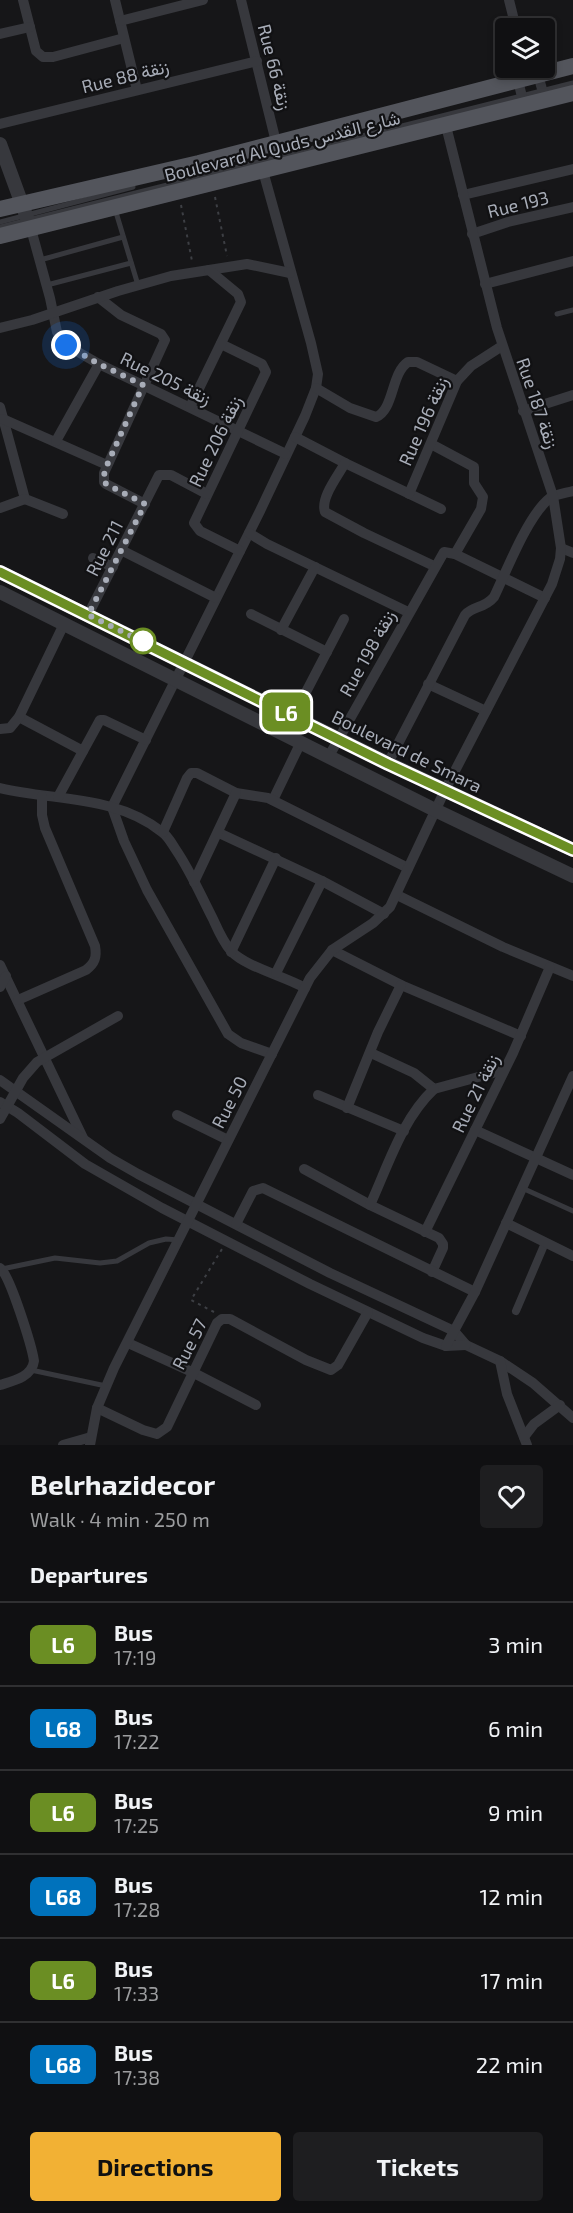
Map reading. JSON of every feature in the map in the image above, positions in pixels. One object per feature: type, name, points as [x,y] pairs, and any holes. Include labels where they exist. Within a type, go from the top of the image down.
[{"type":"main road","name":"Boulevard Al Quds شارع القدس","points":[[0,236],[27,217],[198,163],[276,142],[542,82],[573,66]]},
{"type":"main road","name":"Boulevard Al Quds شارع القدس","points":[[0,209],[27,217],[114,208],[178,190],[446,126],[518,88],[542,82],[573,93]]},
{"type":"street","points":[[23,0],[38,54],[53,57],[124,38]]},
{"type":"street","points":[[115,0],[137,90]]},
{"type":"street","points":[[120,21],[203,0]]},
{"type":"street","name":"Rue 66 زنقة","points":[[241,0],[276,142]]},
{"type":"street","points":[[509,0],[514,18]]},
{"type":"street","points":[[0,34],[30,27]]},
{"type":"street","name":"Rue 88 زنقة","points":[[0,124],[257,61]]},
{"type":"street","name":"Rue 187 زنقة","points":[[435,810],[545,598],[557,570],[561,548],[552,496],[502,346],[446,126]]},
{"type":"street","points":[[0,144],[27,217]]},
{"type":"street","points":[[463,195],[573,169]]},
{"type":"street","points":[[263,171],[317,366],[316,388],[249,533],[112,807],[124,842],[147,890],[228,1034],[241,1043],[272,1054]]},
{"type":"street","name":"Rue 193","points":[[472,234],[508,222],[573,207]]},
{"type":"street","name":"Rue 205 زنقة","points":[[27,217],[47,285],[55,326],[62,341],[74,351],[99,364],[286,454]]},
{"type":"street","points":[[485,284],[573,261]]},
{"type":"street","points":[[0,328],[138,285],[194,272],[257,264],[290,273]]},
{"type":"street","points":[[190,407],[240,305],[241,298],[209,270]]},
{"type":"street","points":[[98,297],[121,315],[164,337],[164,344],[143,385],[103,478],[106,484],[145,504]]},
{"type":"street","name":"Rue 206 زنقة","points":[[221,344],[262,364],[266,369],[239,431],[194,519],[195,526],[200,531],[240,551]]},
{"type":"street","name":"Rue 196 زنقة","points":[[409,494],[457,381],[471,366],[502,346]]},
{"type":"street","points":[[316,388],[350,408],[376,417],[382,412],[401,368],[408,362],[417,363],[457,381]]},
{"type":"street","points":[[56,441],[99,364]]},
{"type":"street","points":[[524,411],[573,395]]},
{"type":"street","points":[[0,407],[25,499]]},
{"type":"street","points":[[3,419],[107,465]]},
{"type":"street","name":"Rue 196 زنقة","points":[[295,436],[441,509]]},
{"type":"street","name":"Rue 198 زنقة","points":[[329,756],[434,566],[441,555],[451,553],[481,509],[482,493],[474,483],[475,470],[470,463],[431,444]]},
{"type":"street","points":[[345,463],[326,498],[323,507],[325,512],[434,566]]},
{"type":"street","name":"Rue 211","points":[[88,615],[159,475],[171,475],[207,494]]},
{"type":"street","points":[[388,764],[465,615],[471,609],[487,604],[494,597],[535,516],[552,496],[573,491]]},
{"type":"street","points":[[0,508],[25,499],[63,514]]},
{"type":"street","points":[[249,533],[408,612]]},
{"type":"street","points":[[561,548],[573,553]]},
{"type":"street","points":[[121,550],[216,598]]},
{"type":"street","points":[[451,553],[545,598]]},
{"type":"street","points":[[93,558],[113,567]]},
{"type":"street","points":[[281,630],[315,567]]},
{"type":"street","name":"Boulevard de Smara","points":[[0,572],[388,764],[573,850]]},
{"type":"street","points":[[0,592],[435,810],[573,876]]},
{"type":"street","points":[[251,614],[327,652]]},
{"type":"street","points":[[294,716],[344,619]]},
{"type":"street","points":[[0,729],[10,728],[19,717],[64,624]]},
{"type":"street","points":[[428,684],[486,711]]},
{"type":"street","points":[[19,717],[83,750]]},
{"type":"street","points":[[58,797],[102,719],[146,740]]},
{"type":"street","points":[[273,800],[301,742]]},
{"type":"street","points":[[163,832],[187,778],[191,773],[200,774],[236,794],[262,796],[273,800],[408,868]]},
{"type":"street","points":[[0,788],[42,796],[91,801],[112,807],[163,832],[183,860],[231,952],[253,965],[276,973],[305,988]]},
{"type":"street","points":[[194,882],[236,794]]},
{"type":"street","points":[[18,1000],[86,970],[93,964],[96,957],[95,946],[45,828],[42,796]]},
{"type":"street","name":"Rue 50","points":[[63,1445],[91,1441],[97,1408],[106,1386],[316,969],[332,950],[384,914],[397,895],[435,810]]},
{"type":"street","points":[[219,833],[276,858],[384,914]]},
{"type":"street","points":[[231,952],[276,858]]},
{"type":"street","points":[[276,973],[322,881]]},
{"type":"street","points":[[397,895],[471,932],[573,976]]},
{"type":"street","points":[[332,950],[401,985],[521,1036]]},
{"type":"street","points":[[0,965],[84,1140]]},
{"type":"street","name":"Rue 21 زنقة","points":[[425,1232],[521,1036],[550,967]]},
{"type":"street","points":[[0,987],[6,976]]},
{"type":"street","points":[[346,1108],[378,1032],[401,985]]},
{"type":"street","points":[[0,1119],[3,1104],[16,1090],[27,1072],[45,1056],[118,1016]]},
{"type":"street","points":[[370,1053],[414,1073],[434,1089]]},
{"type":"street","points":[[369,1205],[418,1106],[434,1089],[504,1070]]},
{"type":"street","points":[[446,1346],[475,1292],[573,1076]]},
{"type":"street","points":[[0,1080],[129,1169],[330,1273],[454,1331],[466,1345],[500,1361],[533,1383],[573,1418]]},
{"type":"street","points":[[318,1095],[404,1131]]},
{"type":"street","points":[[3,1104],[85,1164],[188,1221],[423,1338],[446,1346],[466,1345]]},
{"type":"street","points":[[177,1115],[228,1140]]},
{"type":"street","points":[[475,1130],[573,1175]]},
{"type":"street","points":[[304,1169],[369,1205],[439,1238],[443,1244],[432,1272]]},
{"type":"street","points":[[236,1224],[253,1191],[263,1188],[475,1292]]},
{"type":"street","points":[[506,1223],[573,1256]]},
{"type":"street","points":[[516,1311],[545,1243]]},
{"type":"street","points":[[0,1385],[24,1376],[32,1370],[34,1365],[34,1357],[12,1290],[1,1269]]},
{"type":"street","name":"Rue 57","points":[[97,1408],[150,1433],[157,1434],[167,1427],[217,1323],[224,1317],[324,1368],[335,1369],[368,1312]]},
{"type":"street","points":[[128,1342],[256,1405]]},
{"type":"street","points":[[500,1361],[507,1394],[525,1441]]},
{"type":"street","points":[[525,1441],[534,1424],[560,1405]]},
{"type":"lane","points":[[542,82],[573,83]]},
{"type":"lane","points":[[0,222],[27,217],[518,88]]},
{"type":"lane","points":[[0,227],[27,217],[215,165],[499,93]]},
{"type":"lane","points":[[114,208],[138,285]]},
{"type":"lane","points":[[40,260],[123,237]]},
{"type":"lane","points":[[47,285],[131,263]]},
{"type":"lane","points":[[557,315],[573,310]]},
{"type":"lane","points":[[522,1188],[573,1211]]},
{"type":"lane","points":[[1,1269],[55,1258],[100,1263],[117,1261],[149,1243],[166,1239],[180,1240]]},
{"type":"lane","points":[[32,1370],[106,1386]]},
{"type":"path","points":[[211,183],[230,266]]},
{"type":"path","points":[[178,190],[194,272]]},
{"type":"path","points":[[224,1317],[191,1300],[227,1240]]},
{"type":"bus line","name":"L6","points":[[0,572],[388,764],[573,850]]},
{"type":"route","points":[[66,345],[86,358],[143,385],[103,478],[106,484],[145,504],[88,615],[152,646],[143,641]]}]
